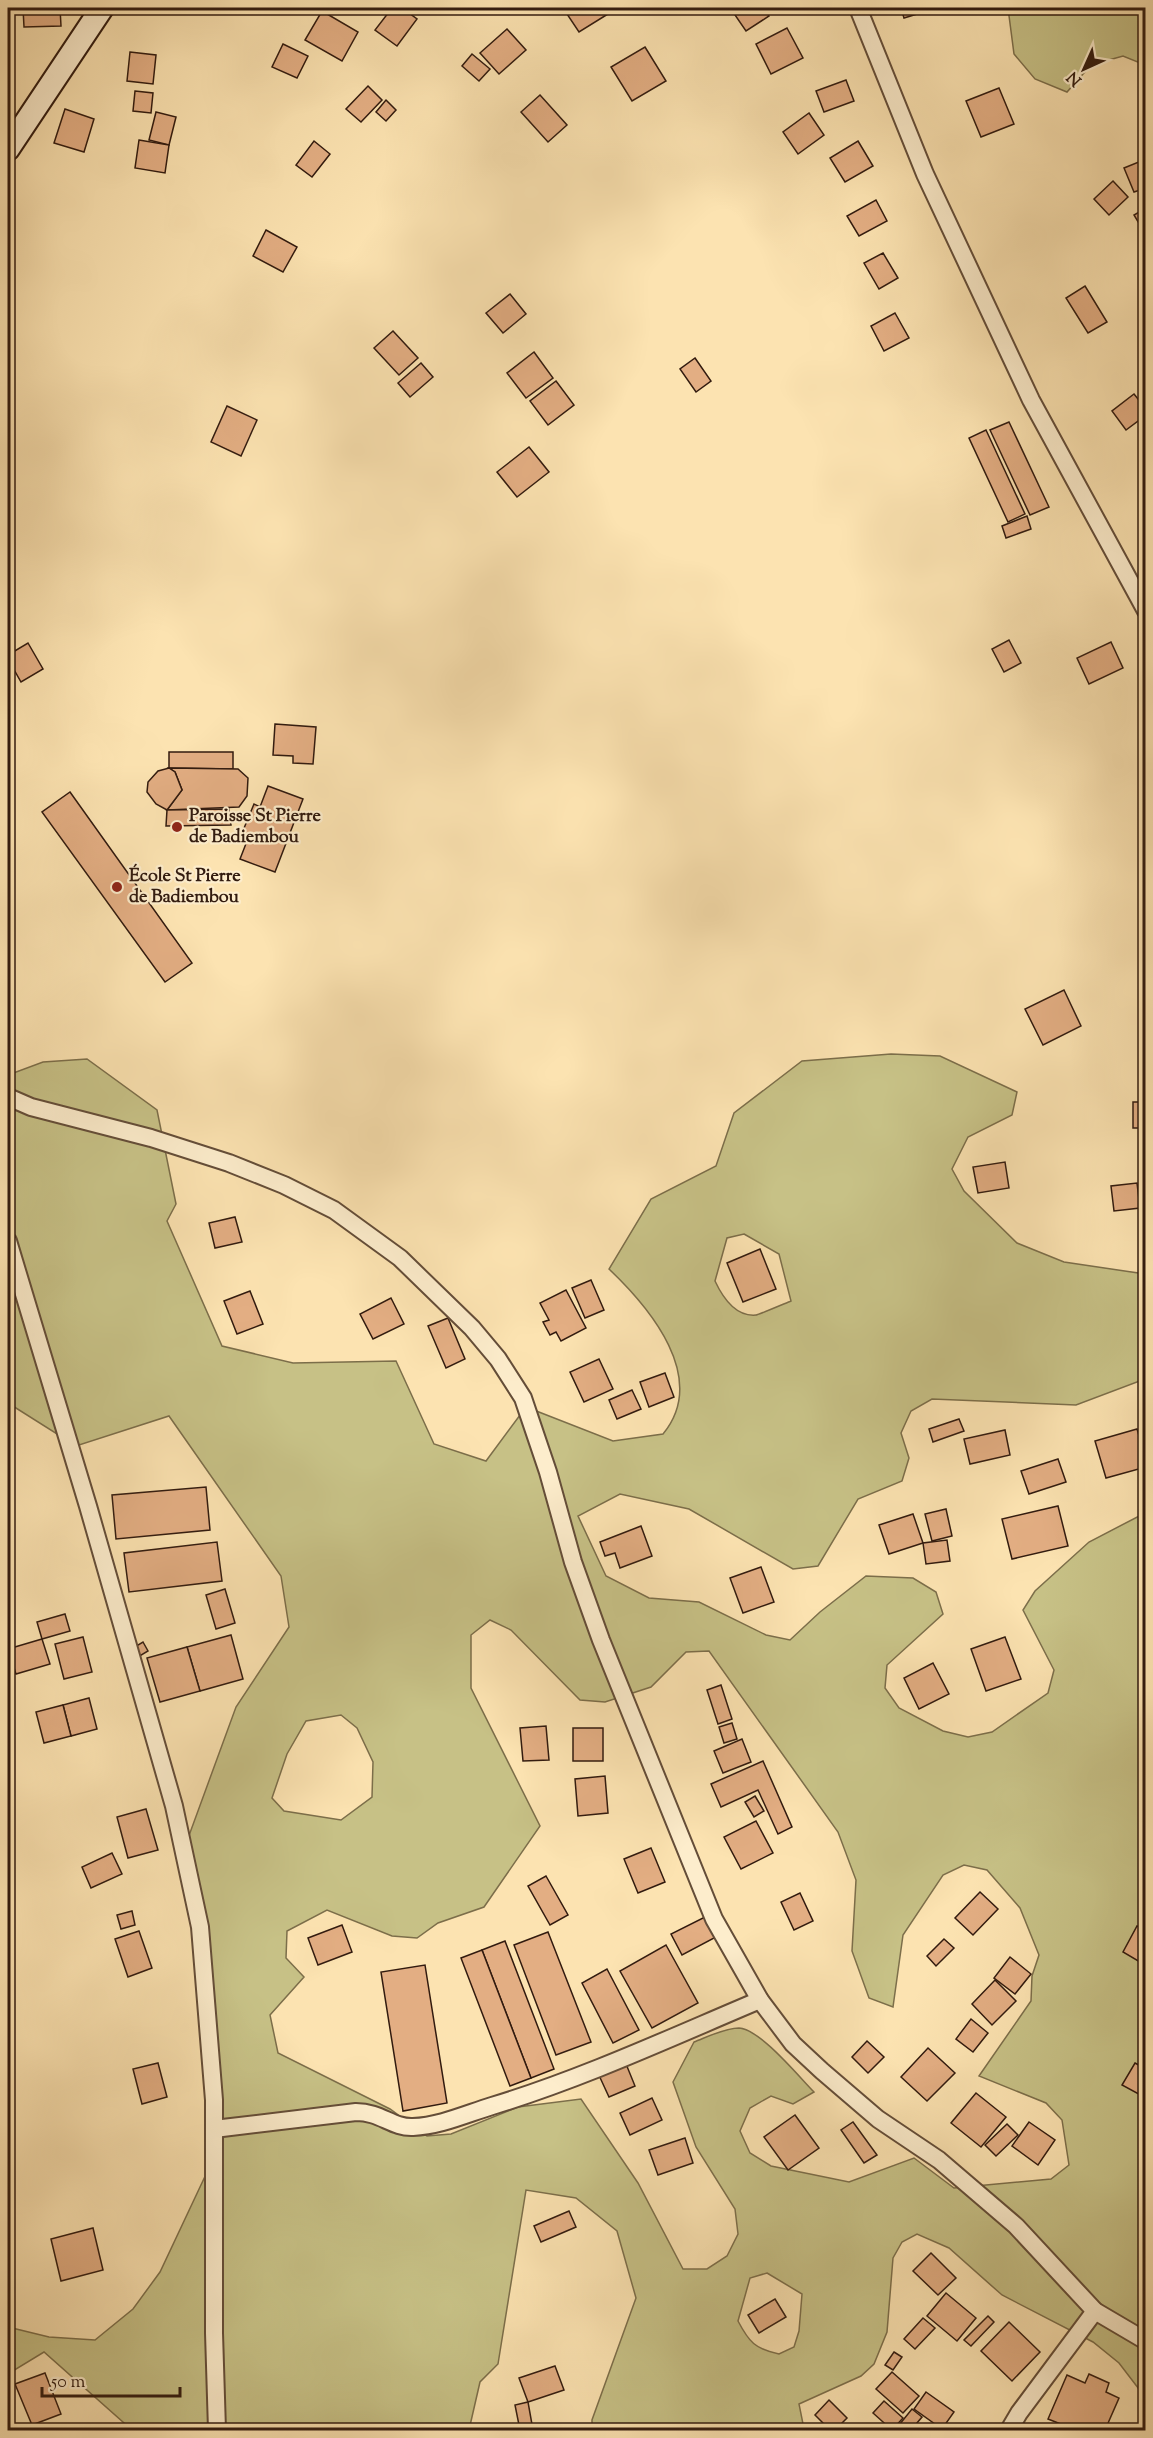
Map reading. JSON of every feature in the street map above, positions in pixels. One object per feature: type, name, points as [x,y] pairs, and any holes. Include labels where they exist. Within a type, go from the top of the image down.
[{"type":"street","points":[[8,149],[102,8]]},
{"type":"street","points":[[858,8],[925,174],[1031,400],[1146,611]]},
{"type":"street","points":[[8,1097],[31,1107],[151,1138],[229,1163],[284,1185],[334,1210],[400,1258],[472,1328],[498,1359],[527,1407],[573,1562],[601,1640],[714,1919],[760,2000],[794,2043],[822,2071],[878,2119],[939,2160],[1016,2226],[1095,2311],[1146,2341]]},
{"type":"street","points":[[8,1241],[88,1506],[174,1806],[200,1927],[214,2129],[214,2333],[217,2430]]},
{"type":"street","points":[[214,2129],[356,2112],[372,2112],[402,2126],[430,2126],[545,2090],[760,2000]]},
{"type":"street","points":[[1009,2430],[1019,2413],[1095,2311]]},
{"type":"shaded area","points":[[1008,8],[1145,8],[1145,65],[1123,56],[1091,65],[1067,92],[1035,79],[1014,54]]},
{"type":"shaded area","points":[[891,1054],[940,1056],[1017,1092],[1012,1115],[968,1137],[952,1169],[964,1191],[1017,1243],[1064,1262],[1145,1274],[1145,1379],[1076,1405],[932,1399],[911,1411],[901,1433],[909,1458],[902,1481],[858,1499],[818,1566],[793,1569],[689,1509],[620,1494],[578,1516],[606,1576],[649,1598],[699,1602],[766,1635],[790,1640],[820,1612],[866,1576],[913,1578],[936,1592],[943,1614],[887,1665],[885,1688],[899,1708],[943,1731],[968,1737],[992,1732],[1048,1693],[1054,1670],[1023,1610],[1035,1591],[1089,1542],[1145,1513],[1146,1760],[1142,1774],[1146,1781],[1145,2397],[1119,2363],[1093,2342],[1002,2295],[949,2248],[917,2234],[902,2242],[893,2258],[887,2332],[874,2364],[861,2376],[799,2404],[803,2424],[809,2430],[592,2430],[592,2420],[636,2298],[617,2231],[576,2198],[526,2190],[498,2364],[480,2382],[469,2430],[132,2430],[44,2352],[8,2374],[8,2327],[49,2337],[95,2340],[133,2309],[160,2272],[224,2136],[187,1841],[236,1707],[289,1627],[281,1576],[169,1416],[76,1446],[8,1403],[8,1075],[43,1062],[87,1059],[157,1110],[176,1204],[167,1221],[222,1346],[293,1363],[396,1361],[434,1444],[486,1461],[526,1407],[613,1441],[663,1434],[676,1412],[680,1390],[677,1367],[669,1345],[656,1324],[641,1303],[609,1269],[651,1199],[716,1166],[734,1113],[802,1061]],"holes":[[[744,1234],[779,1254],[791,1301],[756,1315],[742,1313],[730,1304],[715,1281],[727,1238]],[[490,1620],[511,1630],[580,1700],[605,1702],[651,1687],[686,1652],[709,1651],[838,1832],[856,1880],[852,1951],[869,1998],[893,2007],[903,1935],[943,1875],[964,1865],[987,1870],[1020,1908],[1039,1955],[1032,1976],[1031,2001],[979,2076],[1046,2103],[1062,2120],[1069,2165],[1051,2179],[954,2188],[914,2158],[849,2182],[771,2166],[750,2153],[740,2131],[750,2108],[771,2096],[793,2104],[814,2092],[779,2055],[757,2036],[748,2030],[728,2029],[694,2042],[673,2082],[696,2147],[735,2209],[738,2234],[727,2256],[707,2269],[683,2269],[638,2183],[581,2099],[518,2107],[451,2134],[427,2136],[390,2109],[278,2053],[270,2015],[304,1977],[286,1958],[287,1931],[327,1910],[392,1936],[417,1938],[438,1923],[484,1907],[540,1826],[471,1688],[471,1635]],[[341,1715],[357,1728],[373,1762],[372,1797],[341,1820],[284,1811],[272,1798],[287,1754],[306,1721]],[[767,2273],[802,2294],[799,2331],[794,2347],[779,2354],[771,2352],[758,2347],[746,2334],[738,2321],[750,2278]]]},
{"type":"building","points":[[23,8],[60,8],[61,26],[24,27]]},
{"type":"building","points":[[392,8],[402,8],[417,19],[397,46],[375,30]]},
{"type":"building","points":[[563,8],[615,8],[616,9],[579,32]]},
{"type":"building","points":[[746,8],[764,8],[769,16],[746,31],[735,15]]},
{"type":"building","points":[[901,8],[937,8],[904,18]]},
{"type":"building","points":[[322,11],[358,32],[342,61],[305,40]]},
{"type":"building","points":[[787,28],[803,58],[771,74],[756,44]]},
{"type":"building","points":[[507,29],[526,50],[499,74],[480,53]]},
{"type":"building","points":[[283,44],[308,56],[297,78],[272,67]]},
{"type":"building","points":[[645,47],[666,81],[632,101],[611,67]]},
{"type":"building","points":[[130,52],[156,55],[153,84],[127,81]]},
{"type":"building","points":[[472,54],[490,69],[479,81],[462,66]]},
{"type":"building","points":[[846,80],[854,101],[824,112],[816,91]]},
{"type":"building","points":[[368,86],[382,100],[361,122],[346,109]]},
{"type":"building","points":[[999,88],[1014,124],[981,137],[966,101]]},
{"type":"building","points":[[135,91],[153,93],[151,113],[133,111]]},
{"type":"building","points":[[540,95],[567,125],[548,142],[521,112]]},
{"type":"building","points":[[386,100],[396,110],[386,121],[376,112]]},
{"type":"building","points":[[65,109],[94,119],[84,152],[54,143]]},
{"type":"building","points":[[156,112],[176,117],[169,145],[149,140]]},
{"type":"building","points":[[809,113],[824,135],[798,154],[783,132]]},
{"type":"building","points":[[139,140],[169,145],[165,173],[135,168]]},
{"type":"building","points":[[314,141],[330,154],[312,177],[296,165]]},
{"type":"building","points":[[858,141],[873,166],[845,182],[830,158]]},
{"type":"building","points":[[1146,159],[1146,188],[1134,192],[1124,168]]},
{"type":"building","points":[[1113,181],[1128,197],[1109,215],[1094,199]]},
{"type":"building","points":[[876,200],[887,221],[859,236],[847,216]]},
{"type":"building","points":[[1146,208],[1146,235],[1134,215]]},
{"type":"building","points":[[266,230],[297,247],[283,272],[253,256]]},
{"type":"building","points":[[883,253],[898,278],[879,289],[864,263]]},
{"type":"building","points":[[1085,286],[1107,322],[1088,333],[1066,298]]},
{"type":"building","points":[[510,294],[526,314],[503,333],[486,313]]},
{"type":"building","points":[[895,313],[909,338],[884,351],[871,326]]},
{"type":"building","points":[[393,331],[418,358],[399,375],[374,348]]},
{"type":"building","points":[[534,352],[553,378],[526,398],[507,373]]},
{"type":"building","points":[[695,358],[711,381],[696,392],[680,369]]},
{"type":"building","points":[[421,363],[433,377],[410,397],[398,383]]},
{"type":"building","points":[[556,381],[574,405],[548,425],[530,401]]},
{"type":"building","points":[[1134,394],[1146,409],[1146,415],[1126,430],[1112,411]]},
{"type":"building","points":[[227,406],[257,420],[241,456],[211,442]]},
{"type":"building","points":[[1009,422],[1049,507],[1030,515],[990,430]]},
{"type":"building","points":[[986,430],[1025,514],[1008,522],[969,438]]},
{"type":"building","points":[[529,447],[549,472],[517,497],[497,472]]},
{"type":"building","points":[[1027,516],[1031,529],[1006,538],[1002,526]]},
{"type":"building","points":[[1009,640],[1021,663],[1004,672],[992,649]]},
{"type":"building","points":[[1111,642],[1123,668],[1089,684],[1077,658]]},
{"type":"building","points":[[28,643],[43,669],[21,682],[8,655]]},
{"type":"building","points":[[275,724],[316,727],[313,764],[293,763],[293,756],[273,755]]},
{"type":"building","points":[[169,752],[233,752],[233,769],[169,768]]},
{"type":"building","points":[[169,768],[238,769],[248,778],[247,796],[239,807],[167,810],[182,790],[175,772]]},
{"type":"building","points":[[169,768],[175,772],[182,790],[167,810],[156,804],[147,792],[148,782],[158,771]]},
{"type":"building","points":[[268,786],[303,799],[275,872],[240,859],[249,836],[242,833],[254,804],[260,807]]},
{"type":"building","name":"École St Pierre de Badiembou","points":[[70,792],[192,963],[165,982],[42,812]]},
{"type":"building","points":[[229,809],[231,825],[166,826],[167,810]]},
{"type":"building","points":[[1064,990],[1081,1026],[1043,1045],[1025,1009]]},
{"type":"building","points":[[1133,1102],[1146,1102],[1146,1128],[1133,1128]]},
{"type":"building","points":[[1005,1162],[1009,1188],[978,1193],[973,1167]]},
{"type":"building","points":[[1137,1183],[1140,1208],[1114,1211],[1111,1186]]},
{"type":"building","points":[[235,1217],[242,1242],[215,1248],[209,1223]]},
{"type":"building","points":[[760,1249],[776,1289],[743,1302],[727,1263]]},
{"type":"building","points":[[591,1280],[604,1310],[585,1318],[572,1288]]},
{"type":"building","points":[[566,1290],[586,1328],[561,1341],[556,1332],[550,1335],[543,1322],[549,1320],[540,1303]]},
{"type":"building","points":[[250,1291],[263,1324],[237,1334],[224,1301]]},
{"type":"building","points":[[391,1298],[404,1324],[373,1339],[360,1314]]},
{"type":"building","points":[[448,1318],[465,1359],[446,1368],[428,1326]]},
{"type":"building","points":[[599,1359],[613,1389],[584,1402],[570,1372]]},
{"type":"building","points":[[665,1373],[674,1397],[649,1407],[640,1382]]},
{"type":"building","points":[[632,1390],[641,1409],[617,1419],[609,1400]]},
{"type":"building","points":[[959,1419],[964,1431],[933,1442],[929,1429]]},
{"type":"building","points":[[1137,1429],[1146,1459],[1146,1467],[1106,1478],[1095,1441]]},
{"type":"building","points":[[1005,1430],[1010,1455],[970,1464],[964,1439]]},
{"type":"building","points":[[1058,1459],[1066,1482],[1029,1494],[1021,1471]]},
{"type":"building","points":[[206,1487],[210,1530],[116,1539],[112,1495]]},
{"type":"building","points":[[1058,1506],[1068,1546],[1012,1559],[1002,1519]]},
{"type":"building","points":[[946,1509],[952,1536],[932,1541],[925,1514]]},
{"type":"building","points":[[913,1514],[923,1543],[889,1554],[879,1525]]},
{"type":"building","points":[[641,1526],[652,1556],[620,1568],[615,1553],[605,1556],[600,1542]]},
{"type":"building","points":[[8,1534],[14,1534],[12,1570],[8,1569]]},
{"type":"building","points":[[947,1540],[950,1561],[926,1564],[923,1543]]},
{"type":"building","points":[[217,1542],[222,1581],[129,1592],[124,1553]]},
{"type":"building","points":[[761,1567],[774,1602],[743,1613],[730,1578]]},
{"type":"building","points":[[225,1589],[235,1623],[216,1629],[206,1595]]},
{"type":"building","points":[[65,1614],[70,1631],[42,1639],[37,1622]]},
{"type":"building","points":[[231,1635],[243,1679],[200,1691],[187,1647]]},
{"type":"building","points":[[83,1637],[92,1672],[64,1679],[55,1644]]},
{"type":"building","points":[[1005,1637],[1021,1679],[986,1691],[971,1649]]},
{"type":"building","points":[[42,1639],[50,1664],[16,1674],[8,1649]]},
{"type":"building","points":[[143,1642],[148,1651],[138,1657],[133,1648]]},
{"type":"building","points":[[187,1647],[200,1691],[160,1702],[147,1658]]},
{"type":"building","points":[[933,1663],[949,1694],[919,1709],[904,1678]]},
{"type":"building","points":[[721,1685],[732,1719],[718,1724],[707,1690]]},
{"type":"building","points":[[89,1698],[97,1729],[71,1736],[63,1705]]},
{"type":"building","points":[[63,1705],[71,1736],[44,1743],[36,1712]]},
{"type":"building","points":[[732,1723],[737,1739],[724,1743],[719,1727]]},
{"type":"building","points":[[546,1726],[549,1760],[523,1761],[520,1728]]},
{"type":"building","points":[[573,1728],[603,1728],[603,1761],[573,1761]]},
{"type":"building","points":[[742,1739],[751,1762],[723,1773],[714,1751]]},
{"type":"building","points":[[763,1761],[792,1827],[778,1834],[758,1790],[721,1807],[711,1784]]},
{"type":"building","points":[[605,1776],[608,1813],[578,1816],[575,1779]]},
{"type":"building","points":[[755,1796],[764,1811],[754,1817],[745,1802]]},
{"type":"building","points":[[146,1809],[158,1850],[128,1858],[117,1817]]},
{"type":"building","points":[[756,1821],[773,1853],[741,1869],[724,1837]]},
{"type":"building","points":[[651,1848],[665,1882],[638,1893],[624,1859]]},
{"type":"building","points":[[112,1853],[122,1874],[91,1888],[82,1867]]},
{"type":"building","points":[[546,1876],[568,1915],[550,1925],[528,1886]]},
{"type":"building","points":[[980,1892],[998,1909],[973,1935],[955,1918]]},
{"type":"building","points":[[800,1893],[813,1921],[794,1930],[781,1902]]},
{"type":"building","points":[[132,1911],[135,1925],[121,1929],[117,1915]]},
{"type":"building","points":[[705,1917],[716,1937],[682,1955],[671,1934]]},
{"type":"building","points":[[342,1925],[352,1952],[318,1965],[308,1938]]},
{"type":"building","points":[[1137,1926],[1146,1930],[1145,1965],[1123,1952]]},
{"type":"building","points":[[139,1931],[152,1968],[128,1977],[115,1939]]},
{"type":"building","points":[[548,1932],[591,2042],[556,2055],[514,1945]]},
{"type":"building","points":[[944,1939],[954,1948],[936,1966],[927,1956]]},
{"type":"building","points":[[505,1941],[554,2069],[531,2078],[482,1950]]},
{"type":"building","points":[[666,1945],[698,2003],[652,2028],[620,1971]]},
{"type":"building","points":[[482,1950],[531,2078],[510,2086],[461,1958]]},
{"type":"building","points":[[1010,1957],[1031,1974],[1015,1994],[994,1978]]},
{"type":"building","points":[[425,1965],[447,2103],[403,2111],[381,1972]]},
{"type":"building","points":[[607,1969],[639,2030],[613,2043],[582,1983]]},
{"type":"building","points":[[995,1980],[1016,2001],[992,2025],[972,2004]]},
{"type":"building","points":[[971,2019],[988,2033],[973,2052],[956,2039]]},
{"type":"building","points":[[867,2041],[884,2057],[868,2073],[852,2057]]},
{"type":"building","points":[[928,2048],[955,2073],[927,2101],[901,2077]]},
{"type":"building","points":[[624,2059],[635,2086],[609,2097],[597,2071]]},
{"type":"building","points":[[158,2063],[167,2097],[142,2104],[133,2069]]},
{"type":"building","points":[[1135,2063],[1146,2069],[1146,2098],[1122,2085]]},
{"type":"building","points":[[976,2093],[1006,2117],[981,2147],[951,2123]]},
{"type":"building","points":[[652,2098],[662,2120],[630,2135],[620,2113]]},
{"type":"building","points":[[795,2115],[819,2148],[788,2170],[764,2137]]},
{"type":"building","points":[[853,2122],[877,2155],[864,2163],[841,2130]]},
{"type":"building","points":[[1029,2122],[1055,2140],[1038,2165],[1012,2146]]},
{"type":"building","points":[[1007,2124],[1018,2135],[996,2156],[985,2145]]},
{"type":"building","points":[[685,2138],[693,2163],[658,2175],[649,2150]]},
{"type":"building","points":[[569,2211],[576,2227],[541,2242],[534,2226]]},
{"type":"building","points":[[93,2228],[103,2270],[61,2281],[51,2239]]},
{"type":"building","points":[[931,2253],[956,2278],[938,2295],[913,2271]]},
{"type":"building","points":[[946,2293],[976,2318],[957,2341],[927,2316]]},
{"type":"building","points":[[775,2299],[786,2317],[759,2333],[748,2315]]},
{"type":"building","points":[[988,2316],[994,2322],[971,2346],[964,2340]]},
{"type":"building","points":[[923,2318],[935,2328],[915,2349],[904,2339]]},
{"type":"building","points":[[1009,2322],[1040,2352],[1012,2381],[981,2351]]},
{"type":"building","points":[[894,2352],[902,2357],[893,2370],[885,2365]]},
{"type":"building","points":[[555,2366],[564,2390],[528,2402],[519,2378]]},
{"type":"building","points":[[892,2372],[919,2396],[903,2413],[876,2389]]},
{"type":"building","points":[[45,2373],[61,2414],[32,2425],[15,2384]]},
{"type":"building","points":[[1089,2374],[1109,2383],[1106,2392],[1119,2398],[1105,2430],[1076,2430],[1048,2419],[1067,2375],[1085,2383]]},
{"type":"building","points":[[926,2392],[954,2412],[942,2429],[914,2409]]},
{"type":"building","points":[[829,2400],[847,2418],[835,2430],[830,2430],[815,2415]]},
{"type":"building","points":[[884,2401],[903,2418],[892,2430],[873,2413]]},
{"type":"building","points":[[528,2402],[533,2430],[520,2430],[515,2405]]},
{"type":"building","points":[[912,2409],[922,2417],[911,2430],[895,2430]]},
{"type":"place","name":"Paroisse St Pierre de Badiembou","points":[[177,827]]},
{"type":"place","name":"École St Pierre de Badiembou","points":[[117,887]]}]
